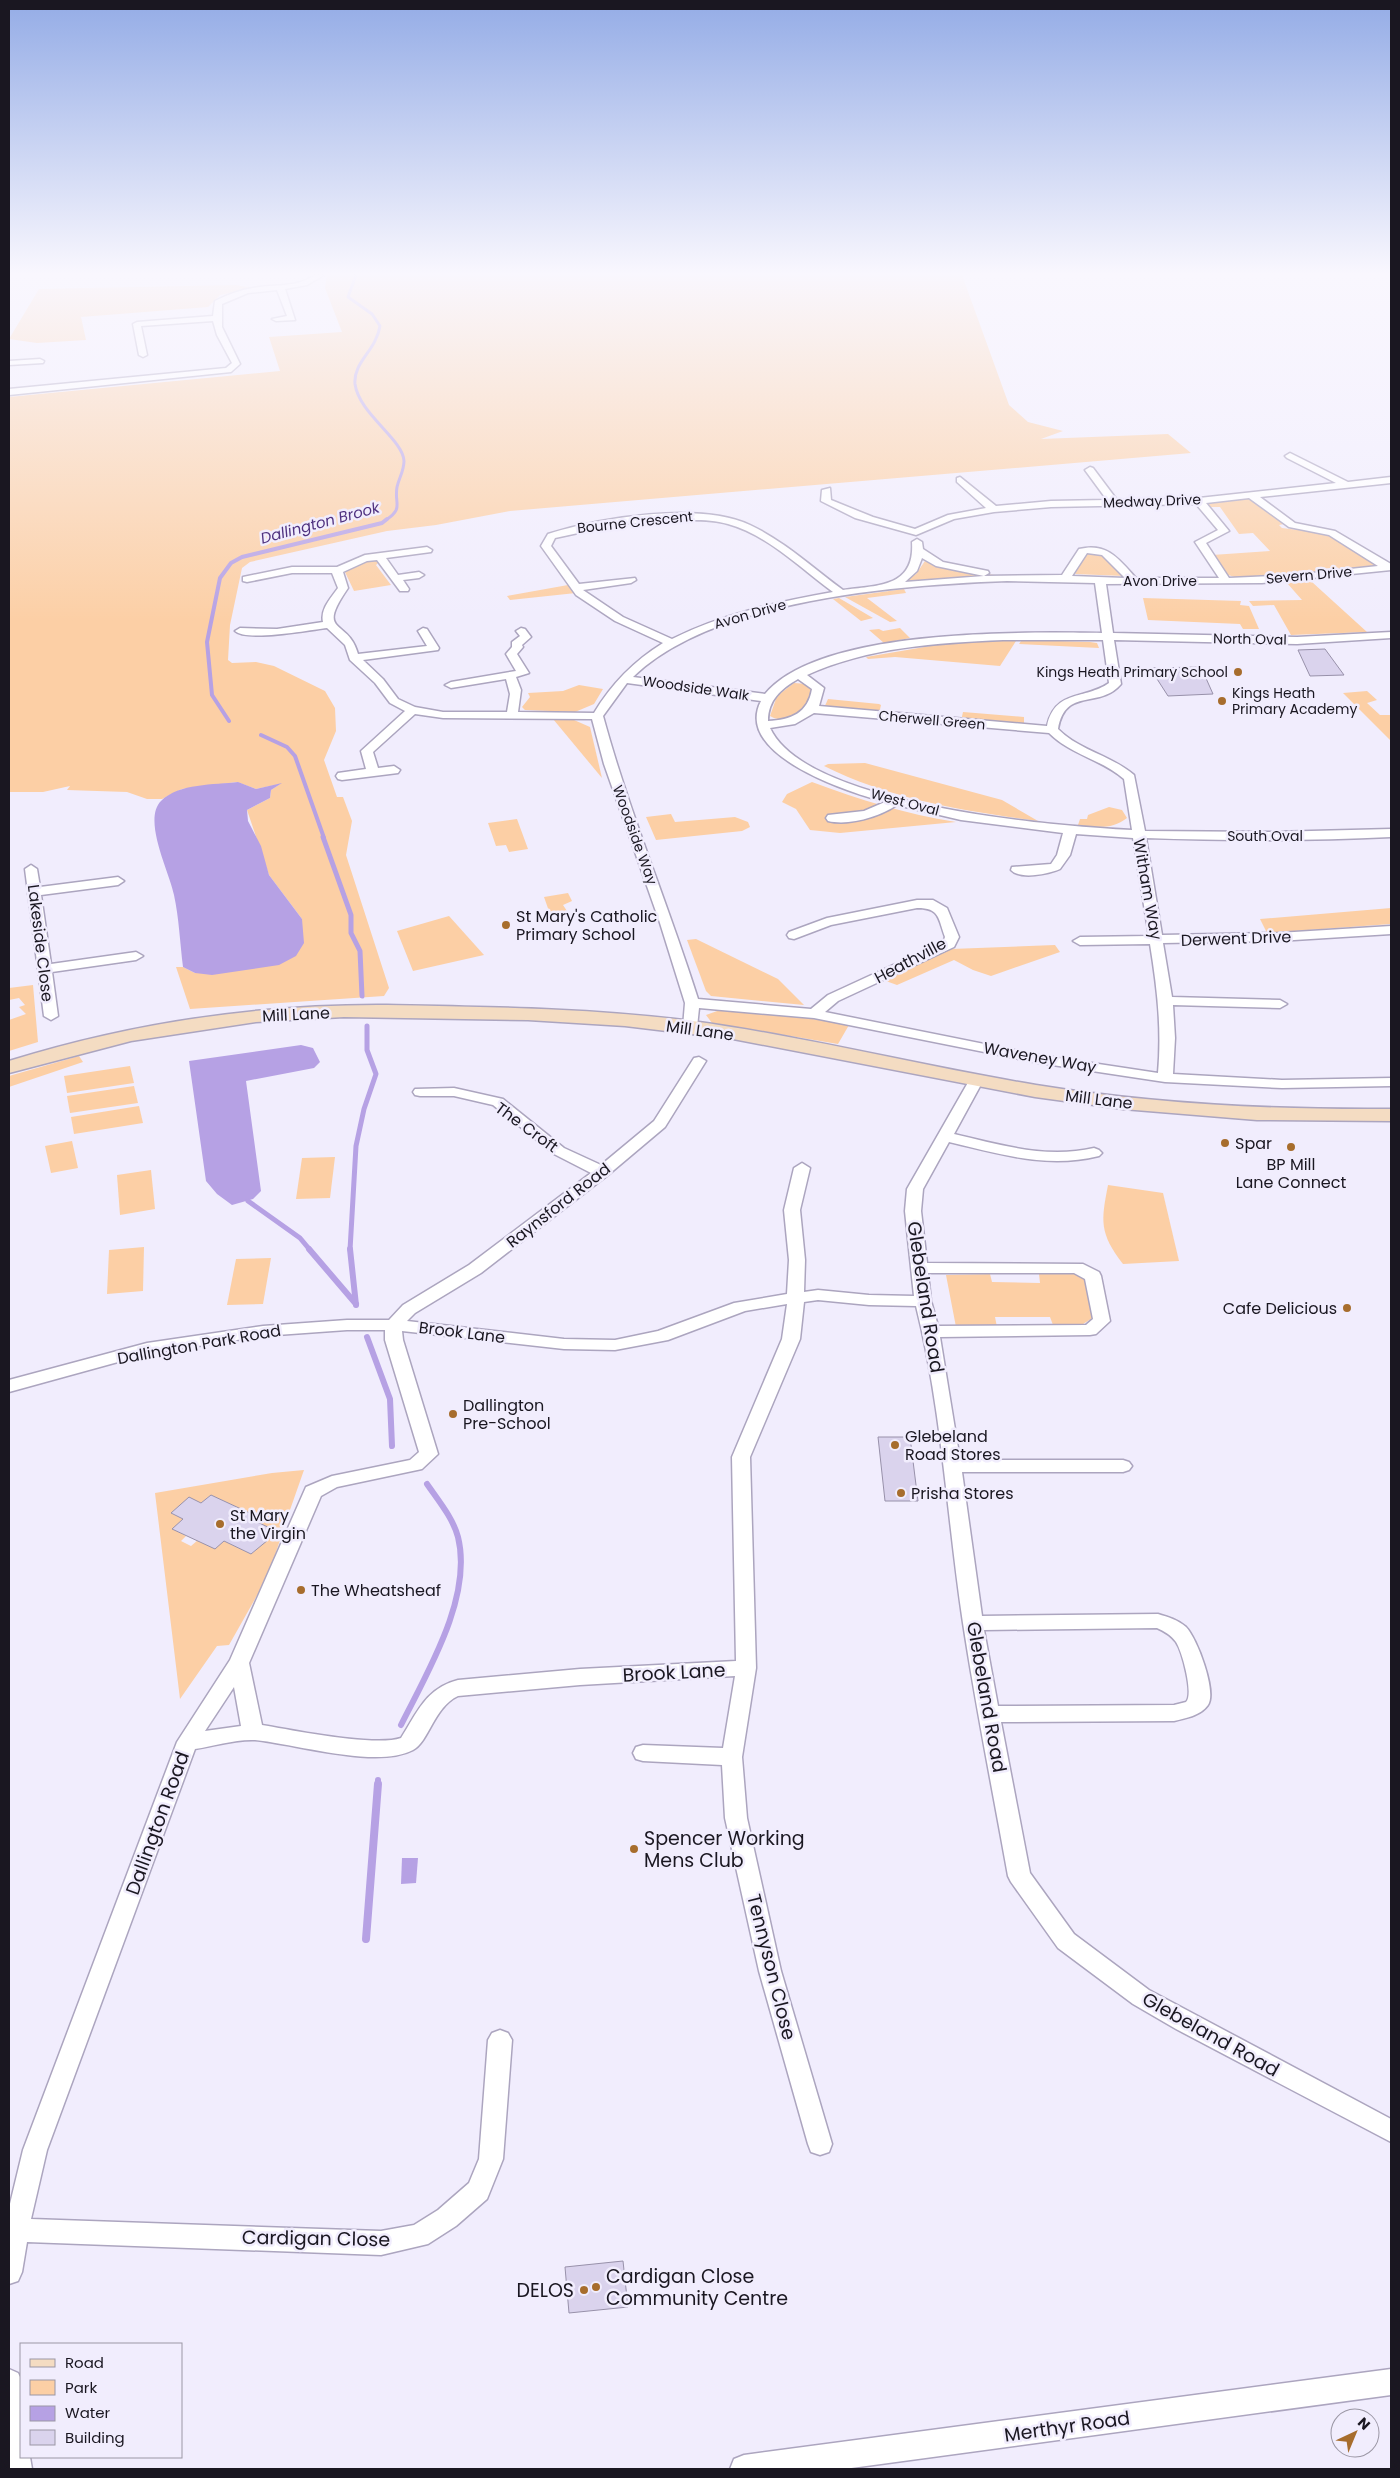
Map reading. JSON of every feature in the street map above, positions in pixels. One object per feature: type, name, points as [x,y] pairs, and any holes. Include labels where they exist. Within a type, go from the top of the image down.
[{"type":"street","points":[[9,392],[23,391]]},
{"type":"street","points":[[1290,456],[1345,484]]},
{"type":"street","points":[[1090,470],[1114,502]]},
{"type":"street","points":[[960,480],[994,509]]},
{"type":"street","name":"Medway Drive","points":[[916,532],[951,517],[994,509],[1051,504],[1198,501],[1391,480]]},
{"type":"street","points":[[827,490],[826,501],[840,509],[888,526],[916,532],[918,551]]},
{"type":"street","points":[[1252,496],[1292,525],[1332,533],[1390,568]]},
{"type":"street","points":[[1198,501],[1224,531],[1200,542],[1226,581]]},
{"type":"street","name":"Bourne Crescent","points":[[672,643],[618,619],[575,588],[546,546],[551,536],[569,529],[692,515],[718,517],[744,525],[842,594]]},
{"type":"street","points":[[1065,579],[1083,552],[1099,549],[1106,551],[1133,581]]},
{"type":"street","points":[[427,550],[379,556],[349,564],[337,574],[343,588],[331,605],[327,616],[329,624],[350,644],[354,658],[379,681],[394,701],[412,710],[443,715],[597,716],[624,679]]},
{"type":"street","name":"Avon Drive","points":[[918,551],[940,564],[954,568],[1034,578],[1226,581]]},
{"type":"street","name":"Avon Drive","points":[[891,587],[911,574],[918,562],[918,551]]},
{"type":"street","points":[[379,556],[404,589]]},
{"type":"street","name":"Severn Drive","points":[[1226,581],[1310,577],[1390,568]]},
{"type":"street","points":[[247,579],[292,570],[340,570]]},
{"type":"street","points":[[395,578],[419,574]]},
{"type":"street","name":"Avon Drive","points":[[624,679],[652,654],[707,626],[785,604],[891,587],[1034,578]]},
{"type":"street","points":[[575,588],[631,580]]},
{"type":"street","points":[[1052,730],[1055,712],[1066,703],[1107,690],[1115,684],[1100,580]]},
{"type":"street","points":[[240,631],[277,632],[329,624]]},
{"type":"street","points":[[354,658],[437,652],[423,631]]},
{"type":"street","points":[[451,685],[523,673],[511,654],[518,647],[516,644],[526,636],[521,631]]},
{"type":"street","points":[[798,674],[818,688],[818,697],[812,709],[786,724],[762,725],[762,714],[768,698],[782,684],[798,674],[828,661],[862,652],[928,640],[1009,635],[1109,636]]},
{"type":"street","name":"North Oval","points":[[1109,636],[1264,640],[1341,639],[1391,635]]},
{"type":"street","points":[[512,714],[516,694],[515,675]]},
{"type":"street","name":"Woodside Walk","points":[[624,679],[768,698]]},
{"type":"street","name":"Cherwell Green","points":[[812,709],[1052,730]]},
{"type":"street","points":[[373,772],[367,751],[412,710]]},
{"type":"street","name":"Woodside Way","points":[[597,716],[610,764],[667,923],[692,1003],[690,1027]]},
{"type":"street","name":"West Oval","points":[[762,725],[771,741],[787,755],[810,770],[894,802],[962,817],[1070,831],[1139,835]]},
{"type":"street","name":"Witham Way","points":[[1052,730],[1062,742],[1071,748],[1119,766],[1130,778],[1166,1001],[1168,1038],[1165,1078]]},
{"type":"street","points":[[342,776],[394,770]]},
{"type":"street","points":[[832,818],[880,812],[894,802]]},
{"type":"street","points":[[1017,870],[1048,871],[1058,866],[1064,860],[1070,831]]},
{"type":"street","name":"South Oval","points":[[1139,835],[1323,836],[1391,833]]},
{"type":"street","name":"Lakeside Close","points":[[32,870],[50,1016]]},
{"type":"street","points":[[34,892],[118,881]]},
{"type":"street","name":"Heathville","points":[[794,935],[828,922],[917,904],[933,904],[942,911],[952,936],[949,944],[833,998],[814,1014]]},
{"type":"street","name":"Derwent Drive","points":[[1080,941],[1278,937],[1391,930]]},
{"type":"street","points":[[44,969],[136,956]]},
{"type":"street","points":[[1166,1001],[1280,1004]]},
{"type":"street","name":"Waveney Way","points":[[692,1003],[814,1014],[1039,1059],[1165,1078],[1282,1084],[1391,1082]]},
{"type":"street","name":"Mill Lane","points":[[9,1067],[60,1051],[156,1030],[257,1015],[307,1012],[485,1012],[592,1018],[690,1027],[799,1045],[1080,1097],[1178,1108],[1280,1113],[1391,1115]]},
{"type":"street","name":"Raynsford Road","points":[[393,1325],[409,1309],[475,1269],[602,1172],[660,1124],[699,1061]]},
{"type":"street","name":"Glebeland Road","points":[[977,1079],[915,1189],[913,1211],[924,1301],[931,1332],[952,1466],[973,1623],[1019,1876],[1066,1942],[1141,1996],[1184,2022],[1391,2131]]},
{"type":"street","name":"The Croft","points":[[420,1092],[454,1092],[498,1102],[559,1151],[602,1172]]},
{"type":"street","points":[[945,1137],[1054,1159],[1089,1159]]},
{"type":"street","points":[[795,1299],[797,1260],[792,1210],[802,1168]]},
{"type":"street","points":[[920,1268],[1077,1268],[1093,1276],[1102,1321],[1090,1330],[931,1332]]},
{"type":"street","name":"Brook Lane","points":[[393,1325],[564,1344],[615,1345],[677,1332],[740,1307],[818,1295],[869,1300],[924,1301]]},
{"type":"street","name":"Brook Lane","points":[[188,1742],[253,1732],[364,1748],[394,1749],[408,1744],[436,1700],[450,1690],[458,1688],[580,1677],[746,1668],[741,1457],[791,1339],[795,1319],[795,1299]]},
{"type":"street","name":"Dallington Park Road","points":[[9,1386],[147,1349],[227,1336],[263,1331],[347,1325],[393,1325]]},
{"type":"street","name":"Dallington Road","points":[[9,2272],[16,2230],[35,2150],[188,1742],[240,1663],[313,1492],[332,1482],[416,1465],[429,1454],[394,1340],[393,1325]]},
{"type":"street","points":[[952,1466],[1123,1466]]},
{"type":"street","points":[[973,1623],[1158,1621],[1169,1624],[1182,1632],[1187,1641],[1200,1695],[1200,1700],[1193,1708],[1174,1713],[990,1714]]},
{"type":"street","points":[[240,1663],[253,1732]]},
{"type":"street","name":"Tennyson Close","points":[[746,1668],[732,1757],[736,1818],[770,1970],[820,2144]]},
{"type":"street","points":[[643,1753],[732,1757]]},
{"type":"street","name":"Cardigan Close","points":[[16,2230],[381,2243],[419,2236],[447,2218],[478,2191],[490,2159],[500,2040]]},
{"type":"street","points":[[9,2382],[18,2469]]},
{"type":"street","name":"Merthyr Road","points":[[744,2469],[1391,2382]]},
{"type":"green space","points":[[75,391],[1004,391],[1009,405],[1028,422],[1063,431],[1041,439],[1168,434],[1191,453],[510,511],[436,525],[387,531],[250,562],[242,568],[230,625],[228,660],[232,663],[256,662],[274,666],[325,691],[335,708],[336,731],[324,760],[337,797],[343,797],[352,821],[346,855],[389,988],[384,996],[190,1009],[176,967],[183,967],[195,973],[302,919],[269,875],[247,810],[270,798],[271,790],[280,784],[256,789],[237,782],[182,789],[162,799],[147,799],[127,792],[67,790],[70,786],[43,792],[9,792],[9,397]]},
{"type":"green space","points":[[1253,500],[1284,522],[1284,524],[1279,525],[1282,528],[1331,534],[1377,564],[1374,567],[1314,573],[1235,577],[1228,575],[1212,555],[1270,551],[1253,533],[1239,534],[1220,507],[1208,507],[1205,504],[1208,502]]},
{"type":"green space","points":[[1087,552],[1101,552],[1124,576],[1075,574]]},
{"type":"green space","points":[[371,560],[379,562],[376,565],[391,585],[354,591],[345,572],[357,563]]},
{"type":"green space","points":[[925,561],[952,570],[1003,576],[908,583],[905,581],[916,574]]},
{"type":"green space","points":[[1312,582],[1367,632],[1291,635],[1274,605],[1253,606],[1249,601],[1302,600],[1287,583]]},
{"type":"green space","points":[[568,585],[576,593],[510,600],[507,596]]},
{"type":"green space","points":[[904,589],[906,593],[867,598],[897,621],[890,622],[845,597]]},
{"type":"green space","points":[[839,598],[873,618],[861,621],[833,599]]},
{"type":"green space","points":[[1143,598],[1241,601],[1240,605],[1249,606],[1259,629],[1243,629],[1240,624],[1148,620]]},
{"type":"green space","points":[[900,628],[910,638],[884,643],[869,630],[879,629],[883,631]]},
{"type":"green space","points":[[1013,639],[1016,641],[1000,666],[895,657],[868,659],[866,657],[948,643]]},
{"type":"green space","points":[[1021,641],[1090,642],[1097,643],[1099,648],[1019,644]]},
{"type":"green space","points":[[794,683],[807,684],[813,688],[804,709],[792,718],[785,720],[770,716],[777,696]]},
{"type":"green space","points":[[579,685],[603,689],[594,704],[575,712],[525,710],[522,707],[530,697],[528,693],[563,691]]},
{"type":"green space","points":[[1367,691],[1377,700],[1367,703],[1380,715],[1391,715],[1391,741],[1343,693]]},
{"type":"green space","points":[[828,699],[881,705],[879,714],[824,708]]},
{"type":"green space","points":[[963,712],[1024,717],[1024,726],[961,721]]},
{"type":"green space","points":[[553,719],[574,720],[590,727],[602,778]]},
{"type":"green space","points":[[865,763],[1002,800],[1038,821],[983,813],[902,796],[850,778],[824,766],[828,764]]},
{"type":"green space","points":[[812,782],[883,806],[956,822],[840,833],[810,830],[796,809],[782,802],[787,794]]},
{"type":"green space","points":[[1109,807],[1122,810],[1127,818],[1110,826],[1078,825],[1080,819],[1087,819],[1088,815]]},
{"type":"green space","points":[[671,814],[675,822],[735,817],[748,822],[750,827],[742,831],[656,840],[646,817]]},
{"type":"green space","points":[[517,819],[528,849],[509,852],[506,845],[496,846],[488,823]]},
{"type":"green space","points":[[568,893],[572,901],[563,905],[567,911],[550,914],[544,897]]},
{"type":"green space","points":[[1391,908],[1391,924],[1267,933],[1260,919]]},
{"type":"green space","points":[[449,916],[484,955],[413,971],[397,931]]},
{"type":"green space","points":[[696,939],[778,979],[804,1005],[711,996],[706,991],[687,940]]},
{"type":"green space","points":[[1055,945],[1060,952],[991,976],[973,970],[954,960],[897,985],[883,980],[951,949]]},
{"type":"green space","points":[[33,985],[38,1042],[9,1051],[9,1020],[26,1014],[19,1007],[25,1005],[19,998],[9,1000],[9,988]]},
{"type":"green space","points":[[720,1010],[789,1015],[849,1025],[838,1044],[712,1023],[706,1015]]},
{"type":"green space","points":[[79,1056],[83,1062],[9,1087],[9,1076]]},
{"type":"green space","points":[[130,1066],[134,1083],[67,1093],[64,1076]]},
{"type":"green space","points":[[134,1086],[138,1103],[70,1113],[67,1096]]},
{"type":"green space","points":[[139,1106],[143,1123],[74,1134],[71,1117]]},
{"type":"green space","points":[[72,1141],[78,1168],[51,1173],[45,1146]]},
{"type":"green space","points":[[335,1157],[330,1198],[296,1199],[302,1158]]},
{"type":"green space","points":[[151,1170],[155,1209],[120,1215],[117,1175]]},
{"type":"green space","points":[[1108,1185],[1163,1193],[1179,1261],[1123,1264],[1110,1244],[1104,1226],[1103,1218]]},
{"type":"green space","points":[[144,1247],[143,1291],[107,1294],[109,1250]]},
{"type":"green space","points":[[271,1258],[263,1304],[227,1305],[236,1259]]},
{"type":"green space","points":[[1077,1273],[1086,1279],[1094,1317],[1080,1326],[1053,1325],[1050,1317],[995,1317],[997,1327],[956,1327],[946,1275],[990,1274],[992,1282],[1040,1283],[1039,1274]]},
{"type":"green space","points":[[304,1470],[284,1527],[272,1529],[251,1519],[254,1515],[211,1495],[201,1503],[189,1498],[171,1513],[183,1519],[173,1529],[186,1536],[181,1541],[191,1546],[198,1540],[224,1541],[251,1554],[267,1540],[263,1537],[269,1532],[283,1531],[268,1576],[229,1645],[217,1646],[180,1699],[155,1493],[272,1473]]},
{"type":"water","points":[[238,782],[256,789],[282,783],[271,790],[270,798],[247,810],[248,821],[261,846],[269,875],[302,919],[304,943],[296,956],[279,965],[212,975],[195,973],[183,967],[172,885],[156,833],[154,821],[156,810],[161,801],[177,791],[197,786]]},
{"type":"water","points":[[301,1045],[313,1048],[320,1062],[314,1068],[246,1081],[261,1191],[253,1199],[232,1205],[217,1194],[206,1181],[189,1061]]},
{"type":"water","points":[[402,1858],[418,1858],[416,1883],[401,1884]]},
{"type":"building","points":[[1325,649],[1344,675],[1310,676],[1298,650]]},
{"type":"building","points":[[1201,667],[1213,694],[1168,696],[1150,668]]},
{"type":"building","points":[[878,1437],[910,1437],[918,1501],[885,1501]]},
{"type":"building","name":"St Mary the Virgin","points":[[211,1495],[254,1515],[251,1519],[272,1529],[263,1537],[268,1540],[251,1554],[224,1541],[215,1549],[172,1529],[183,1519],[171,1513],[189,1497],[201,1503]]},
{"type":"building","name":"Cardigan Close Community Centre","points":[[623,2261],[628,2307],[569,2313],[565,2267]]},
{"type":"waterway","name":"Dallington Brook","points":[[357,391],[364,406],[396,444],[402,453],[404,461],[396,493],[397,509],[386,520]]},
{"type":"waterway","name":"Dallington Brook","points":[[229,721],[212,695],[207,642],[220,578],[231,563],[242,557],[382,523],[387,519]]},
{"type":"waterway","name":"Dallington Brook","points":[[261,735],[287,747],[295,756],[324,838]]},
{"type":"waterway","name":"Dallington Brook","points":[[323,837],[351,915],[351,933],[360,951],[362,996]]},
{"type":"waterway","name":"Dallington Brook","points":[[350,1249],[356,1146],[364,1109],[376,1074],[367,1050],[367,1026]]},
{"type":"waterway","points":[[248,1201],[300,1238],[310,1250]]},
{"type":"waterway","points":[[309,1249],[356,1304]]},
{"type":"waterway","name":"Dallington Brook","points":[[350,1249],[356,1304]]},
{"type":"waterway","name":"Dallington Brook","points":[[367,1337],[390,1399],[392,1446]]},
{"type":"waterway","name":"Dallington Brook","points":[[401,1725],[445,1634],[459,1584],[461,1560],[456,1530],[449,1516],[427,1484]]},
{"type":"waterway","name":"Dallington Brook","points":[[366,1939],[378,1784]]},
{"type":"place","name":"Kings Heath Primary School","points":[[1238,672]]},
{"type":"place","name":"Kings Heath Primary Academy","points":[[1222,701]]},
{"type":"place","name":"St Mary's Catholic Primary School","points":[[506,925]]},
{"type":"place","name":"Spar","points":[[1225,1143]]},
{"type":"place","name":"BP Mill Lane Connect","points":[[1291,1147]]},
{"type":"place","name":"Cafe Delicious","points":[[1347,1308]]},
{"type":"place","name":"Dallington Pre-School","points":[[453,1414]]},
{"type":"place","name":"Glebeland Road Stores","points":[[895,1445]]},
{"type":"place","name":"Prisha Stores","points":[[901,1493]]},
{"type":"place","name":"St Mary the Virgin","points":[[220,1524]]},
{"type":"place","name":"The Wheatsheaf","points":[[301,1590]]},
{"type":"place","name":"Spencer Working Mens Club","points":[[634,1849]]},
{"type":"place","name":"Cardigan Close Community Centre","points":[[596,2287]]},
{"type":"place","name":"DELOS","points":[[584,2290]]}]
